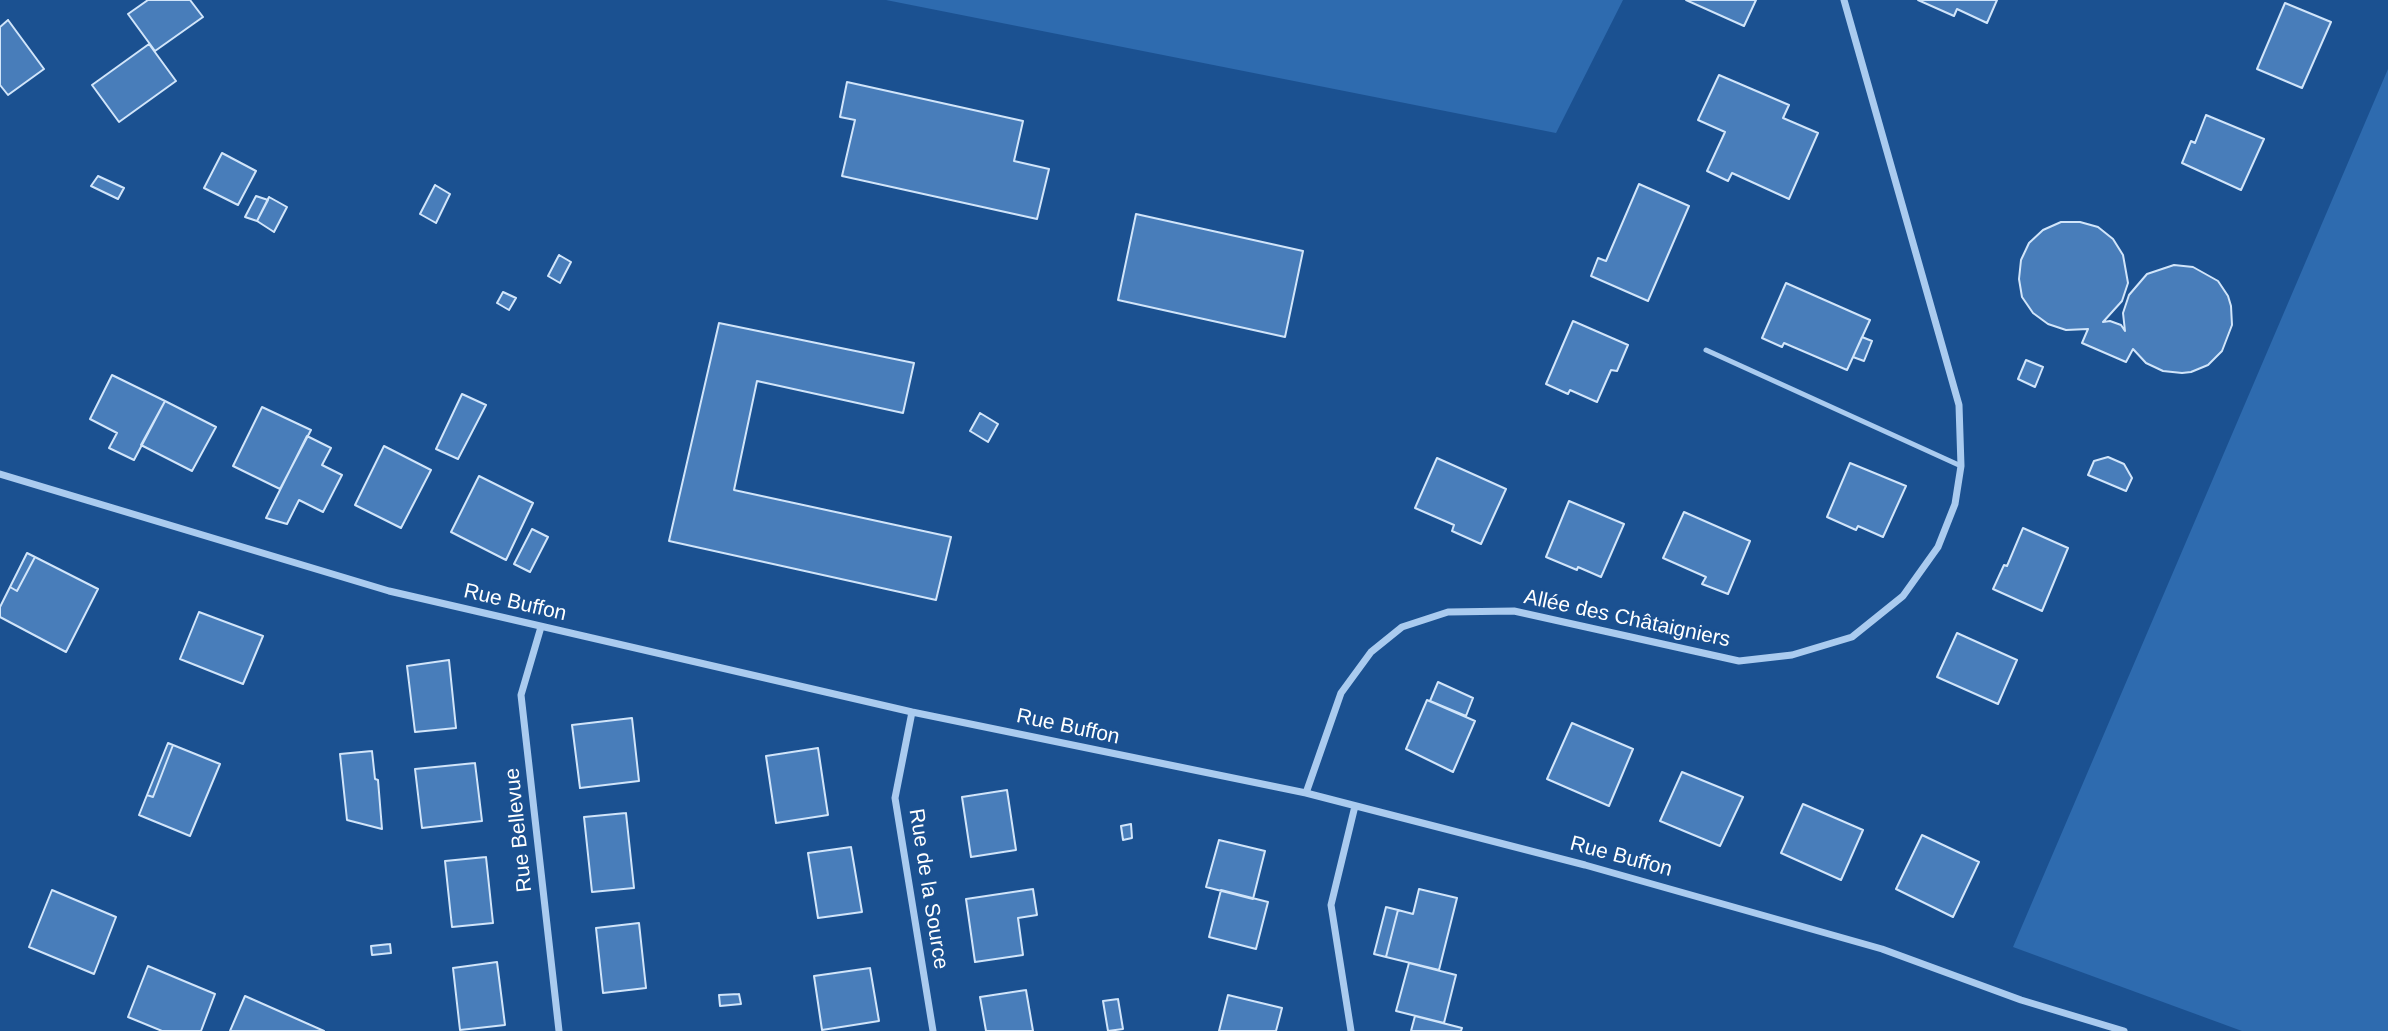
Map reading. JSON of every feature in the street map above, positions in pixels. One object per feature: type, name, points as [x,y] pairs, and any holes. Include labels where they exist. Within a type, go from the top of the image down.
[{"type":"street","name":"Allée des Châtaigniers","points":[[1307,793],[1341,693],[1371,652],[1402,627],[1448,612],[1514,611],[1739,661],[1792,655],[1852,637],[1903,596],[1938,547],[1955,504],[1961,466],[1959,405],[1844,0]]},
{"type":"street","name":"Rue Buffon","points":[[0,474],[389,591],[912,712],[1307,793],[1585,865],[1882,949],[2021,1000],[2124,1031]]},
{"type":"street","name":"Rue Bellevue","points":[[541,627],[521,695],[559,1031]]},
{"type":"street","name":"Rue de la Source","points":[[912,712],[895,798],[933,1031]]},
{"type":"street","points":[[1351,1031],[1331,905],[1355,806]]},
{"type":"lane","points":[[1706,350],[1961,466]]},
{"type":"shaded area","points":[[886,0],[1623,0],[1556,133]]},
{"type":"shaded area","points":[[2388,69],[2388,1031],[2242,1031],[2013,947]]},
{"type":"building","points":[[148,0],[190,0],[203,17],[155,51],[128,14]]},
{"type":"building","points":[[1686,0],[1756,0],[1744,26]]},
{"type":"building","points":[[1918,0],[1997,0],[1987,23],[1957,9],[1954,16]]},
{"type":"building","points":[[2285,3],[2331,22],[2302,88],[2257,69]]},
{"type":"building","points":[[8,20],[44,69],[8,95],[0,85],[0,27]]},
{"type":"building","points":[[149,44],[176,81],[119,122],[92,85]]},
{"type":"building","points":[[1719,75],[1789,105],[1783,118],[1818,133],[1789,199],[1732,173],[1728,181],[1707,171],[1725,132],[1698,120]]},
{"type":"building","points":[[847,82],[1023,121],[1014,161],[1049,169],[1037,219],[842,176],[855,120],[840,117]]},
{"type":"building","points":[[2206,115],[2264,139],[2241,190],[2182,163],[2191,141],[2195,143]]},
{"type":"building","points":[[222,153],[256,171],[238,205],[204,188]]},
{"type":"building","points":[[98,176],[124,188],[118,199],[91,186]]},
{"type":"building","points":[[1639,184],[1689,206],[1648,301],[1591,276],[1598,258],[1606,261]]},
{"type":"building","points":[[435,185],[450,194],[436,223],[420,214]]},
{"type":"building","points":[[256,196],[268,200],[257,221],[245,217]]},
{"type":"building","points":[[269,197],[287,207],[274,232],[257,221]]},
{"type":"building","points":[[1136,214],[1303,251],[1285,337],[1118,300]]},
{"type":"building","points":[[2061,222],[2080,222],[2098,227],[2113,239],[2123,255],[2128,283],[2122,301],[2103,322],[2110,321],[2121,325],[2125,331],[2123,313],[2129,295],[2147,274],[2174,265],[2193,267],[2218,281],[2231,306],[2232,325],[2222,351],[2208,365],[2191,372],[2163,371],[2146,363],[2133,349],[2126,362],[2082,343],[2088,329],[2066,330],[2048,324],[2033,313],[2022,297],[2019,279],[2021,260],[2029,243],[2043,230]]},
{"type":"building","points":[[559,255],[571,262],[560,283],[548,276]]},
{"type":"building","points":[[1786,283],[1870,320],[1847,370],[1784,343],[1782,347],[1762,338]]},
{"type":"building","points":[[503,292],[516,298],[509,310],[497,303]]},
{"type":"building","points":[[1573,321],[1628,345],[1617,371],[1611,370],[1597,402],[1570,390],[1568,394],[1546,384]]},
{"type":"building","points":[[719,323],[914,363],[903,413],[757,381],[734,490],[951,537],[936,600],[669,541]]},
{"type":"building","points":[[1862,337],[1872,341],[1864,361],[1853,357]]},
{"type":"building","points":[[2026,360],[2043,367],[2035,387],[2018,379]]},
{"type":"building","points":[[112,375],[165,401],[134,460],[109,448],[117,433],[90,419]]},
{"type":"building","points":[[462,394],[486,405],[458,459],[436,449]]},
{"type":"building","points":[[165,401],[216,427],[192,471],[141,445]]},
{"type":"building","points":[[262,407],[311,430],[280,489],[233,466]]},
{"type":"building","points":[[980,413],[998,424],[988,442],[970,431]]},
{"type":"building","points":[[307,436],[331,448],[322,465],[342,475],[323,512],[299,500],[287,524],[266,518]]},
{"type":"building","points":[[384,446],[431,470],[401,528],[355,505]]},
{"type":"building","points":[[2108,457],[2124,464],[2132,478],[2126,491],[2088,475],[2094,461]]},
{"type":"building","points":[[1437,458],[1506,489],[1481,544],[1452,531],[1454,525],[1415,508]]},
{"type":"building","points":[[1850,463],[1906,486],[1883,537],[1858,526],[1856,530],[1827,517]]},
{"type":"building","points":[[479,476],[533,503],[506,560],[451,532]]},
{"type":"building","points":[[1569,501],[1624,524],[1601,577],[1546,557]]},
{"type":"building","points":[[1684,512],[1750,541],[1728,594],[1702,584],[1706,577],[1663,558]]},
{"type":"building","points":[[2023,528],[2068,548],[2042,611],[1993,589],[2004,565],[2007,566]]},
{"type":"building","points":[[532,529],[548,537],[530,572],[514,564]]},
{"type":"building","points":[[27,553],[35,557],[17,591],[10,587]]},
{"type":"building","points":[[35,557],[98,589],[66,652],[0,617],[0,607],[10,587],[17,591]]},
{"type":"building","points":[[199,612],[263,636],[243,684],[180,659]]},
{"type":"building","points":[[1957,633],[2017,660],[1998,704],[1937,677]]},
{"type":"building","points":[[449,660],[456,728],[415,732],[407,666]]},
{"type":"building","points":[[1438,682],[1473,698],[1466,716],[1430,701]]},
{"type":"building","points":[[1427,700],[1475,721],[1453,772],[1406,749]]},
{"type":"building","points":[[632,718],[639,781],[580,788],[572,725]]},
{"type":"building","points":[[1572,723],[1633,749],[1609,806],[1547,779]]},
{"type":"building","points":[[168,743],[173,745],[153,797],[147,795]]},
{"type":"building","points":[[173,745],[220,764],[190,836],[139,815],[147,795],[153,797]]},
{"type":"building","points":[[818,748],[828,815],[776,823],[766,756]]},
{"type":"building","points":[[372,751],[375,779],[378,780],[382,829],[347,820],[340,754]]},
{"type":"building","points":[[475,763],[482,821],[422,828],[415,769]]},
{"type":"building","points":[[1682,772],[1743,797],[1720,846],[1660,821]]},
{"type":"building","points":[[1007,790],[1016,850],[971,857],[962,797]]},
{"type":"building","points":[[1803,804],[1863,830],[1841,880],[1781,853]]},
{"type":"building","points":[[626,813],[634,888],[592,892],[584,817]]},
{"type":"building","points":[[1131,824],[1132,838],[1123,840],[1121,826]]},
{"type":"building","points":[[1922,835],[1979,862],[1953,917],[1896,889]]},
{"type":"building","points":[[1219,840],[1265,851],[1253,899],[1206,887]]},
{"type":"building","points":[[851,847],[862,912],[818,918],[808,853]]},
{"type":"building","points":[[486,857],[493,923],[452,927],[445,861]]},
{"type":"building","points":[[1033,889],[1037,915],[1018,918],[1023,955],[975,962],[966,899]]},
{"type":"building","points":[[1419,889],[1457,898],[1439,970],[1386,957],[1398,910],[1413,914]]},
{"type":"building","points":[[52,890],[116,917],[94,974],[29,947]]},
{"type":"building","points":[[1221,890],[1268,902],[1256,949],[1209,937]]},
{"type":"building","points":[[1386,907],[1398,910],[1386,957],[1374,954]]},
{"type":"building","points":[[639,923],[646,988],[603,993],[596,928]]},
{"type":"building","points":[[390,944],[391,953],[372,955],[371,946]]},
{"type":"building","points":[[497,962],[505,1025],[460,1030],[453,968]]},
{"type":"building","points":[[1409,963],[1456,975],[1444,1023],[1396,1011]]},
{"type":"building","points":[[148,966],[215,994],[201,1031],[162,1031],[128,1017]]},
{"type":"building","points":[[870,968],[879,1021],[822,1030],[814,976]]},
{"type":"building","points":[[1026,990],[1033,1031],[986,1031],[980,997]]},
{"type":"building","points":[[739,994],[741,1004],[720,1006],[719,995]]},
{"type":"building","points":[[1228,995],[1282,1008],[1276,1031],[1219,1031]]},
{"type":"building","points":[[245,996],[324,1031],[230,1031]]},
{"type":"building","points":[[1118,999],[1123,1029],[1108,1031],[1103,1001]]},
{"type":"building","points":[[1415,1016],[1462,1028],[1461,1031],[1411,1031]]}]
